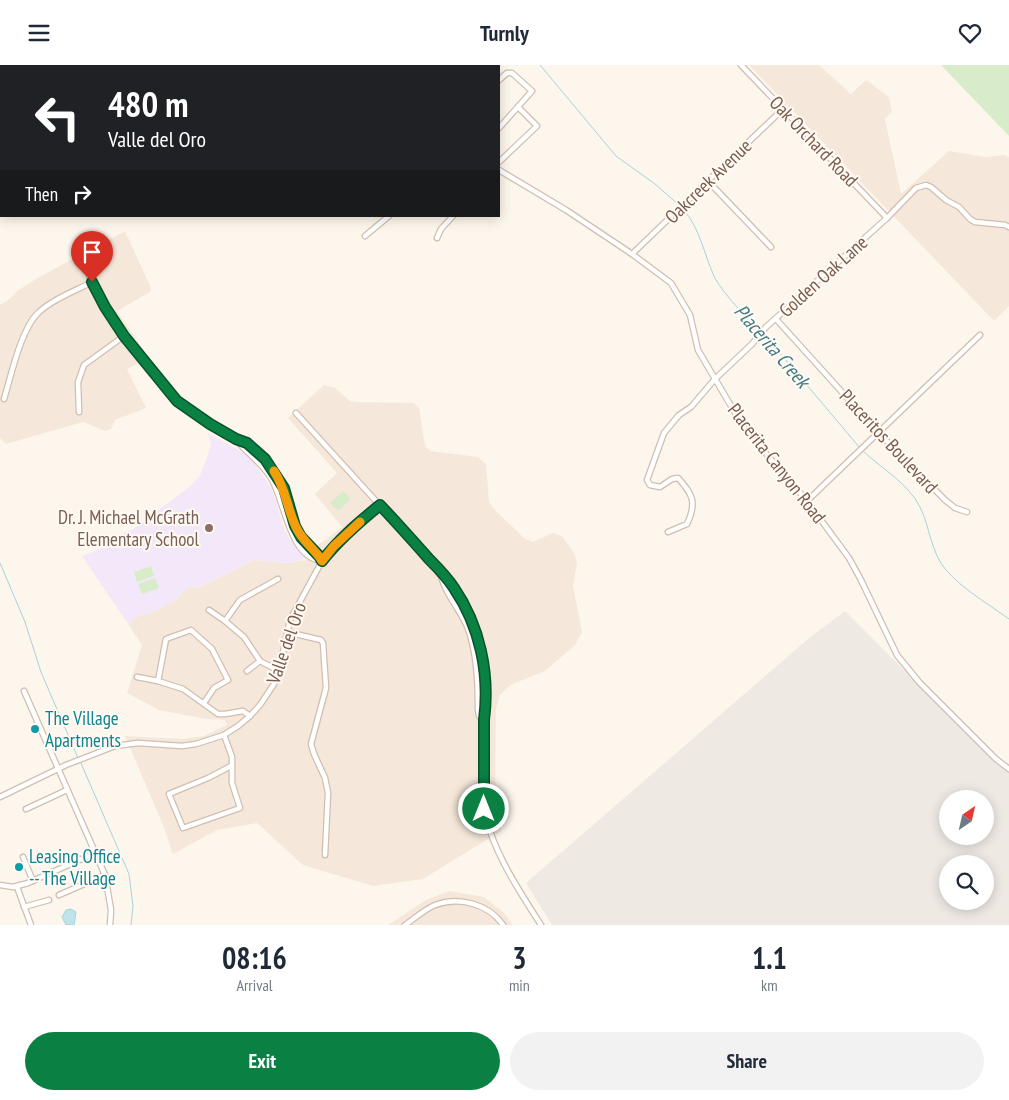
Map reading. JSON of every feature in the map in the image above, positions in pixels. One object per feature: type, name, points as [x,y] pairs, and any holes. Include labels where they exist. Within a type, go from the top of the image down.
[{"type":"street","name":"Oak Orchard Road","points":[[741,65],[887,218]]},
{"type":"street","points":[[500,79],[507,73],[512,73],[532,91],[500,127]]},
{"type":"street","points":[[500,161],[537,126],[518,107]]},
{"type":"street","name":"Oakcreek Avenue","points":[[632,254],[784,108]]},
{"type":"street","name":"Placerita Canyon Road","points":[[500,171],[566,210],[632,254],[671,283],[690,315],[698,350],[744,428],[807,501],[854,567],[894,650],[908,669],[1009,769]]},
{"type":"street","points":[[707,180],[771,247]]},
{"type":"street","name":"Golden Oak Lane","points":[[668,532],[687,524],[692,511],[692,496],[678,477],[660,487],[650,485],[647,480],[664,433],[680,415],[691,407],[715,379],[752,345],[766,327],[887,218],[916,188],[926,185],[959,207],[970,219],[976,222],[1009,227]]},
{"type":"street","points":[[365,236],[388,217]]},
{"type":"street","points":[[437,238],[441,229],[452,218]]},
{"type":"street","points":[[86,264],[92,282],[105,307],[124,336],[177,401],[193,414],[236,439],[247,443],[272,468],[284,488],[295,526],[301,537],[322,561]]},
{"type":"street","points":[[4,399],[24,337],[32,321],[46,307],[92,282]]},
{"type":"street","name":"Placeritos Boulevard","points":[[776,319],[878,432],[945,501],[956,508],[967,511]]},
{"type":"street","points":[[807,501],[980,335]]},
{"type":"street","points":[[79,411],[78,382],[84,365],[124,336]]},
{"type":"street","points":[[296,413],[440,570],[453,586],[470,615],[478,637],[485,676],[484,809],[495,843],[514,882],[541,925]]},
{"type":"street","name":"Valle del Oro","points":[[0,797],[66,765],[115,746],[147,743],[182,746],[208,741],[224,735],[250,716],[266,697],[279,671],[286,632],[296,608],[322,561],[349,530],[380,505]]},
{"type":"street","points":[[440,570],[444,584],[457,606],[470,636],[476,668],[478,714],[484,720]]},
{"type":"street","points":[[225,621],[240,600],[278,579]]},
{"type":"street","points":[[209,610],[244,637],[260,661],[279,671]]},
{"type":"street","points":[[158,681],[166,639],[191,630],[212,649],[228,680],[214,688],[204,703]]},
{"type":"street","points":[[286,632],[321,640],[323,643],[326,688],[311,744],[325,778],[328,793],[325,855]]},
{"type":"street","points":[[247,671],[260,661]]},
{"type":"street","points":[[137,677],[183,689],[218,714],[242,711],[250,716]]},
{"type":"street","points":[[24,691],[104,875],[111,910],[110,925]]},
{"type":"street","points":[[224,735],[232,757],[232,783],[240,808],[184,828],[169,794],[231,766]]},
{"type":"street","points":[[26,809],[67,791]]},
{"type":"street","points":[[0,885],[17,887],[95,853]]},
{"type":"street","points":[[23,857],[34,881]]},
{"type":"street","points":[[60,895],[104,875]]},
{"type":"street","points":[[17,887],[31,925]]},
{"type":"street","points":[[24,907],[49,900]]},
{"type":"street","points":[[405,925],[435,905],[456,902],[480,905],[498,918],[503,925]]},
{"type":"shaded area","points":[[749,65],[819,65],[851,94],[866,80],[889,97],[892,111],[885,119],[901,194],[949,151],[985,157],[1004,155],[1009,157],[1009,306],[994,321]]},
{"type":"shaded area","points":[[125,231],[151,288],[150,292],[117,311],[149,358],[127,369],[146,408],[115,420],[111,429],[105,431],[83,422],[6,444],[0,438],[0,305],[10,299],[17,291],[41,276]]},
{"type":"shaded area","points":[[324,385],[335,388],[350,401],[414,403],[419,408],[425,446],[430,451],[478,457],[486,464],[489,502],[496,511],[525,539],[533,542],[553,533],[562,536],[574,553],[577,563],[573,586],[582,632],[575,645],[545,671],[510,685],[500,695],[496,709],[495,800],[501,831],[423,879],[373,886],[303,865],[257,823],[217,830],[173,854],[163,825],[125,736],[182,739],[204,736],[227,725],[225,720],[206,719],[159,710],[127,693],[142,645],[128,624],[140,615],[148,614],[176,600],[183,591],[190,587],[198,588],[254,560],[287,563],[306,560],[315,546],[342,527],[315,494],[337,473],[288,418]]},
{"type":"shaded area","name":"Dr. J. Michael McGrath Elementary School","points":[[208,433],[244,453],[255,464],[271,488],[282,524],[289,538],[306,559],[287,563],[254,560],[198,588],[190,587],[183,591],[176,600],[148,614],[140,615],[128,624],[82,556],[105,547],[119,535],[133,529],[192,485],[200,475],[207,458],[211,443]]},
{"type":"shaded area","points":[[845,611],[1009,773],[1009,925],[552,925],[526,883],[808,639]]},
{"type":"shaded area","points":[[449,891],[484,897],[504,913],[513,925],[388,925],[426,900]]},
{"type":"green space","points":[[941,65],[1009,65],[1009,136]]},
{"type":"green space","points":[[343,491],[351,499],[338,511],[330,503]]},
{"type":"green space","points":[[151,566],[154,576],[137,582],[134,572]]},
{"type":"green space","points":[[155,578],[159,588],[142,594],[138,584]]},
{"type":"water","points":[[71,909],[76,912],[74,925],[66,925],[62,917],[66,910]]},
{"type":"waterway","name":"Placerita Creek","points":[[540,65],[616,156],[655,184],[680,206]]},
{"type":"waterway","name":"Placerita Creek","points":[[683,209],[694,224],[717,282],[735,305],[760,330]]},
{"type":"waterway","name":"Placerita Creek","points":[[763,333],[860,448]]},
{"type":"waterway","name":"Placerita Creek","points":[[863,451],[902,483],[915,498],[937,556],[952,577],[1009,619]]},
{"type":"waterway","points":[[0,563],[25,622],[41,672],[78,758]]},
{"type":"waterway","points":[[80,761],[129,874],[133,906],[131,925]]},
{"type":"slow traffic","points":[[274,471],[284,488],[295,526],[301,537],[322,561],[349,530],[360,522]]},
{"type":"place","name":"Dr. J. Michael McGrath Elementary School","points":[[209,528]]},
{"type":"place","name":"The Village Apartments","points":[[35,729]]},
{"type":"place","name":"Leasing Office -- The Village","points":[[19,867]]},
{"type":"route","points":[[92,282],[105,307],[124,336],[177,401],[193,414],[236,439],[247,443],[265,459],[284,488],[295,526],[301,537],[322,561],[349,530],[380,505],[453,586],[470,615],[478,637],[484,672],[486,708],[484,720],[484,809]]}]
